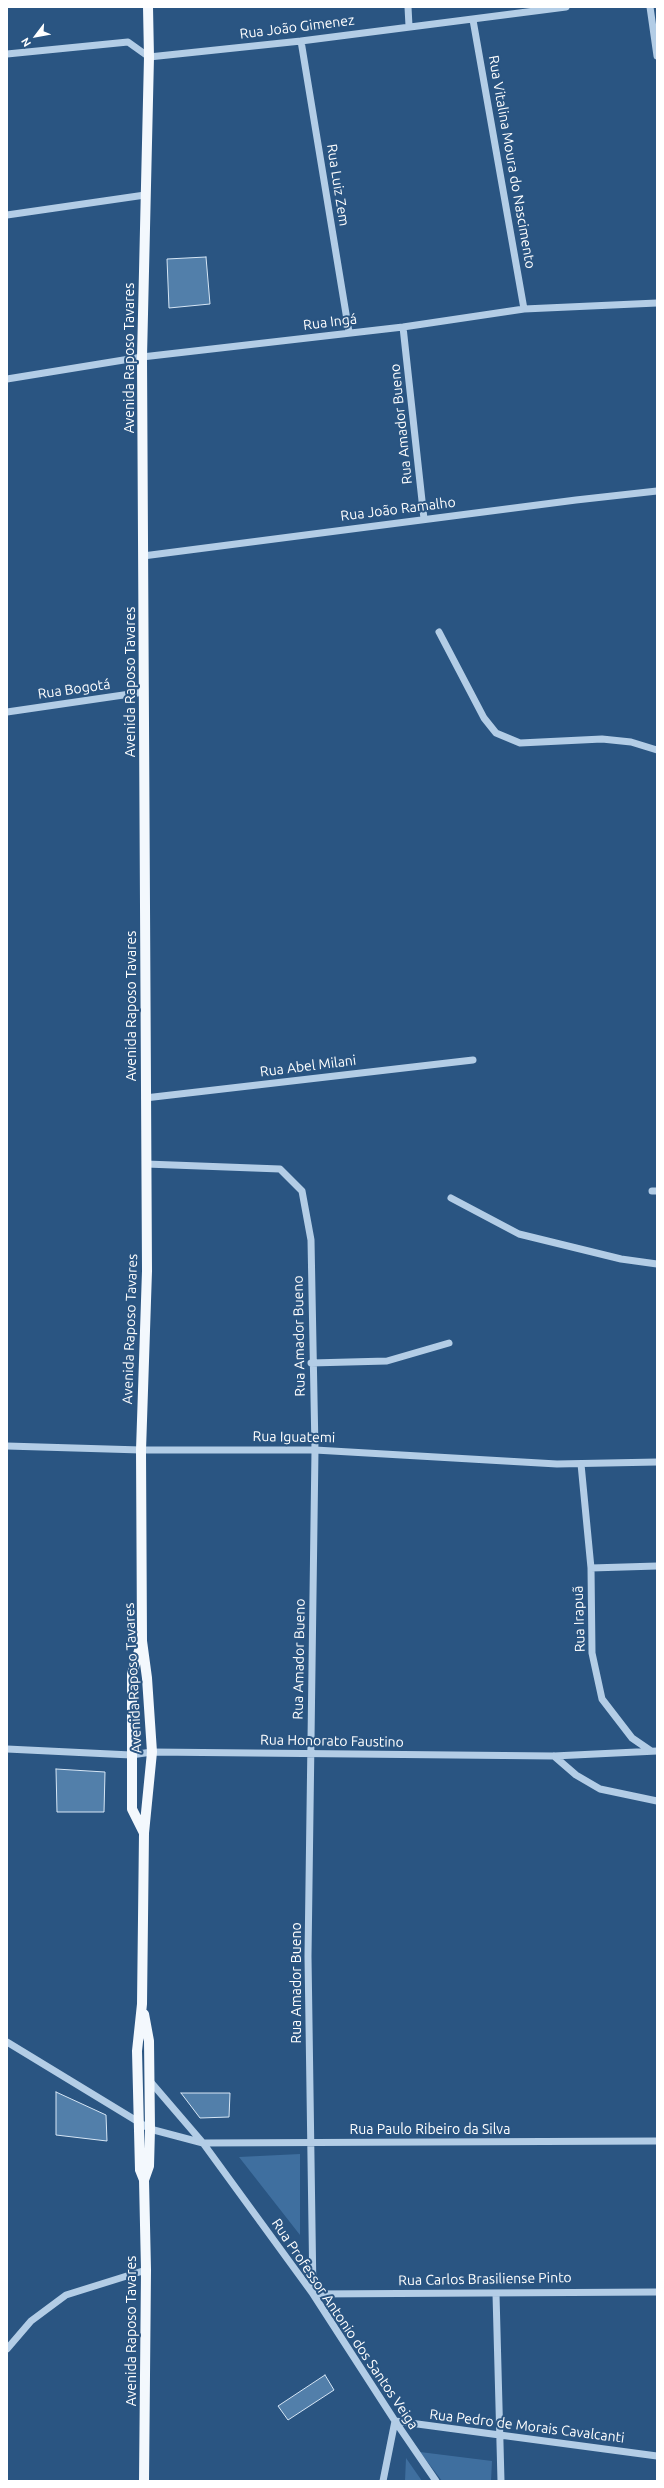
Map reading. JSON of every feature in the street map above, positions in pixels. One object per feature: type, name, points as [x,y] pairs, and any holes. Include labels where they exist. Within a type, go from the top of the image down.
[{"type":"main road","name":"Avenida Raposo Tavares","points":[[144,2180],[140,2170],[136,2051],[142,2004],[144,1833],[152,1752],[147,1678],[142,1641],[141,1450],[147,1271],[142,357],[149,57],[148,7]]},
{"type":"main road","points":[[142,1641],[132,1674],[131,1755],[132,1809],[144,1833]]},
{"type":"main road","name":"Avenida Raposo Tavares","points":[[142,2004],[149,2041],[148,2078],[150,2129],[148,2166],[144,2180],[146,2270],[144,2481]]},
{"type":"street","points":[[408,7],[409,26]]},
{"type":"street","name":"Rua João Gimenez","points":[[149,57],[301,41],[566,7]]},
{"type":"street","points":[[650,7],[657,56]]},
{"type":"street","name":"Rua Vitalina Moura do Nascimento","points":[[474,20],[524,309]]},
{"type":"street","name":"Rua Luiz Zem","points":[[301,41],[349,332]]},
{"type":"street","points":[[7,54],[128,42],[149,57]]},
{"type":"street","points":[[7,215],[145,195]]},
{"type":"street","name":"Rua Ingá","points":[[7,379],[142,357],[403,327],[524,309],[657,303]]},
{"type":"street","name":"Rua Amador Bueno","points":[[403,327],[424,519]]},
{"type":"street","name":"Rua João Ramalho","points":[[143,556],[424,519],[657,491]]},
{"type":"street","points":[[439,632],[484,718],[496,733],[520,743],[602,738],[636,743],[657,750]]},
{"type":"street","name":"Rua Bogotá","points":[[7,712],[144,692]]},
{"type":"street","name":"Rua Abel Milani","points":[[145,1098],[473,1060]]},
{"type":"street","name":"Rua Amador Bueno","points":[[146,1164],[280,1168],[302,1191],[311,1240],[311,1363],[315,1450],[308,1956],[313,2294]]},
{"type":"street","points":[[451,1198],[519,1234],[620,1258],[657,1264]]},
{"type":"street","points":[[311,1363],[387,1361],[449,1343]]},
{"type":"street","name":"Rua Iguatemi","points":[[7,1446],[141,1450],[315,1450],[581,1464],[657,1462]]},
{"type":"street","name":"Rua Irapuã","points":[[581,1464],[590,1568],[592,1653],[602,1699],[632,1738],[654,1751]]},
{"type":"street","points":[[590,1568],[657,1566]]},
{"type":"street","name":"Rua Honorato Faustino","points":[[7,1749],[131,1755],[152,1752],[554,1756],[654,1751]]},
{"type":"street","points":[[554,1756],[576,1775],[600,1789],[657,1801]]},
{"type":"street","points":[[7,2042],[150,2129],[203,2143]]},
{"type":"street","name":"Rua Professor Antonio dos Santos Veiga","points":[[148,2078],[203,2143],[313,2294],[395,2421],[436,2481]]},
{"type":"street","name":"Rua Paulo Ribeiro da Silva","points":[[203,2143],[657,2141]]},
{"type":"street","points":[[7,2349],[31,2321],[66,2295],[146,2270]]},
{"type":"street","name":"Rua Carlos Brasiliense Pinto","points":[[313,2294],[496,2294],[591,2290],[657,2292]]},
{"type":"street","points":[[496,2294],[501,2436],[501,2481]]},
{"type":"street","points":[[383,2481],[395,2421]]},
{"type":"street","name":"Rua Pedro de Morais Cavalcanti","points":[[395,2421],[657,2456]]},
{"type":"shaded area","points":[[300,2154],[300,2235],[239,2157]]},
{"type":"shaded area","points":[[420,2452],[492,2461],[491,2481],[442,2481]]},
{"type":"shaded area","points":[[406,2458],[422,2481],[405,2481]]},
{"type":"building","points":[[206,257],[210,304],[169,308],[167,259]]},
{"type":"building","points":[[56,1769],[105,1772],[104,1812],[57,1812]]},
{"type":"building","points":[[56,2092],[106,2115],[107,2141],[56,2135]]},
{"type":"building","points":[[181,2093],[230,2093],[229,2117],[200,2118]]},
{"type":"building","points":[[325,2375],[334,2390],[288,2420],[278,2406]]}]
